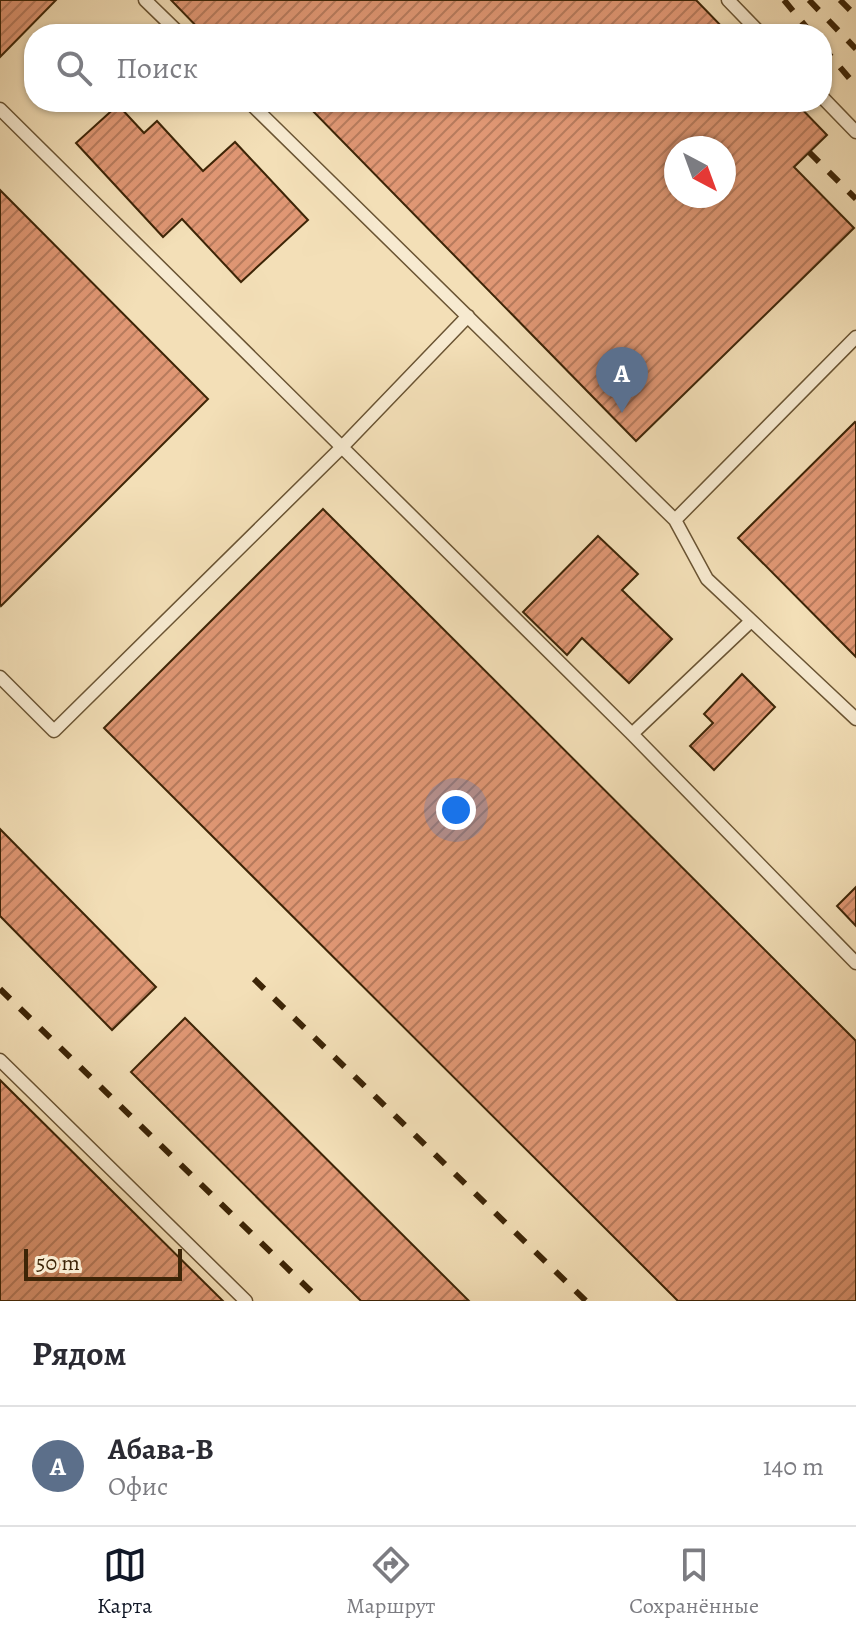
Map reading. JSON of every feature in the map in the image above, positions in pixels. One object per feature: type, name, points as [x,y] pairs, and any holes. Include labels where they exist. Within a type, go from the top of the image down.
[{"type":"lane","points":[[145,0],[170,24]]},
{"type":"lane","points":[[728,0],[751,24]]},
{"type":"lane","points":[[832,107],[856,132]]},
{"type":"lane","points":[[0,109],[632,734],[856,963]]},
{"type":"lane","points":[[259,112],[675,520],[707,579],[856,719]]},
{"type":"lane","points":[[0,677],[54,731],[342,447],[468,316]]},
{"type":"lane","points":[[675,520],[856,337]]},
{"type":"lane","points":[[632,734],[751,621]]},
{"type":"lane","points":[[0,1060],[246,1301]]},
{"type":"building","points":[[0,0],[56,0],[32,24],[24,24],[24,33],[0,57]]},
{"type":"building","points":[[171,0],[696,0],[719,24],[194,24]]},
{"type":"building","points":[[110,112],[124,112],[144,133],[157,121],[203,171],[235,142],[308,220],[241,282],[182,219],[163,237],[76,143]]},
{"type":"building","points":[[314,112],[805,112],[827,135],[794,167],[854,228],[636,441]]},
{"type":"building","points":[[0,190],[208,399],[1,606],[0,604]]},
{"type":"building","points":[[856,423],[856,657],[738,538]]},
{"type":"building","points":[[323,509],[856,1041],[856,1301],[678,1301],[104,728]]},
{"type":"building","points":[[598,536],[638,574],[622,590],[672,639],[629,683],[582,638],[567,655],[523,612]]},
{"type":"building","points":[[742,674],[775,707],[714,770],[690,746],[713,723],[704,714]]},
{"type":"building","points":[[0,829],[156,987],[112,1030],[0,916]]},
{"type":"building","points":[[856,887],[856,926],[837,906]]},
{"type":"building","points":[[185,1018],[469,1301],[361,1301],[131,1072]]},
{"type":"building","points":[[0,1080],[223,1301],[0,1301]]},
{"type":"railway","points":[[784,0],[804,24]]},
{"type":"railway","points":[[809,0],[856,49]]},
{"type":"railway","points":[[840,0],[856,16]]},
{"type":"railway","points":[[832,58],[856,86]]},
{"type":"railway","points":[[809,152],[856,199]]},
{"type":"railway","points":[[254,979],[586,1301]]},
{"type":"railway","points":[[0,989],[321,1301]]},
{"type":"place","name":"Абава-В","points":[[622,413]]}]
